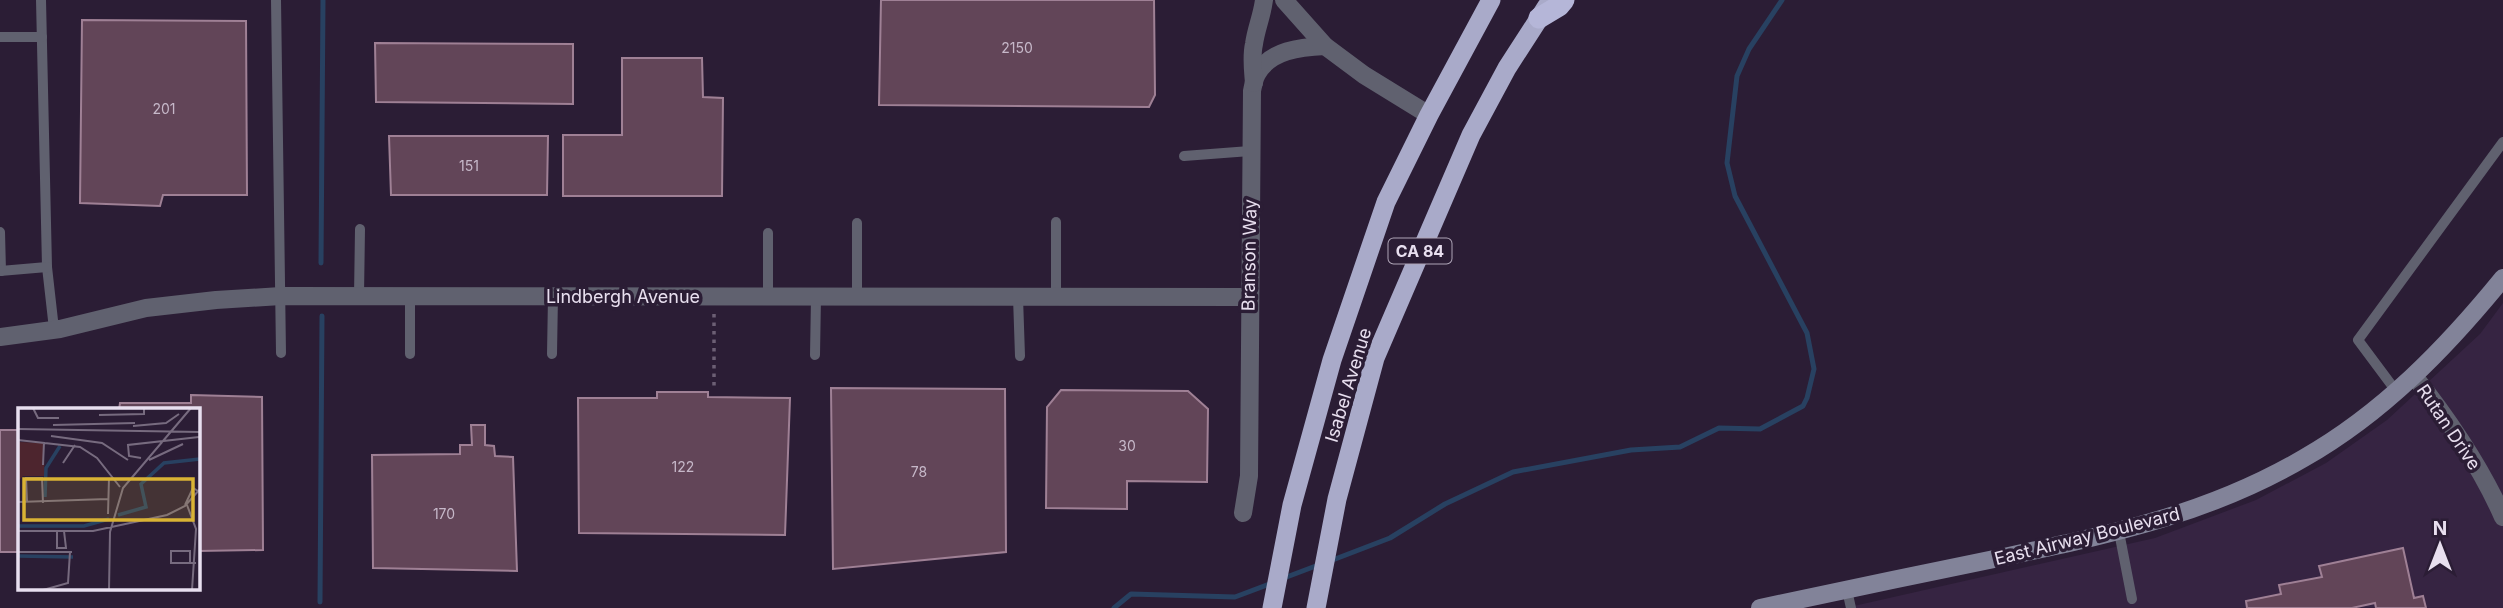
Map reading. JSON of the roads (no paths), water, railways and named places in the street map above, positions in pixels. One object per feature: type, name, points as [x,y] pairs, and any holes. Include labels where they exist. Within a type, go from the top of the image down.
[{"type":"highway","name":"Isabel Avenue","points":[[1272,608],[1292,505],[1332,360],[1387,202],[1429,115],[1491,0]]},
{"type":"highway","points":[[1545,9],[1559,6],[1563,0]]},
{"type":"highway","name":"Isabel Avenue","points":[[1316,608],[1337,499],[1375,358],[1471,135],[1507,68],[1545,9]]},
{"type":"main road","name":"East Airway Boulevard","points":[[1760,608],[2119,532],[2215,502],[2305,458],[2345,431],[2414,376],[2444,347],[2503,278]]},
{"type":"street","name":"Branson Way","points":[[1243,513],[1249,476],[1250,151],[1254,83],[1252,65],[1264,0]]},
{"type":"street","points":[[1284,0],[1325,46],[1364,75],[1429,115]]},
{"type":"street","points":[[1254,83],[1257,73],[1270,60],[1295,48],[1325,46]]},
{"type":"street","name":"Lindbergh Avenue","points":[[0,337],[54,329],[146,309],[216,300],[281,296],[1249,297]]},
{"type":"street","name":"Rutan Drive","points":[[2414,376],[2476,463],[2503,517]]},
{"type":"lane","points":[[41,0],[47,267],[54,329]]},
{"type":"lane","points":[[276,0],[281,353]]},
{"type":"lane","points":[[0,37],[42,37]]},
{"type":"lane","points":[[2396,391],[2358,340],[2503,142]]},
{"type":"lane","points":[[1184,156],[1250,151]]},
{"type":"lane","points":[[1056,222],[1056,297]]},
{"type":"lane","points":[[857,223],[857,297]]},
{"type":"lane","points":[[359,296],[360,229]]},
{"type":"lane","points":[[0,232],[0,271],[47,267]]},
{"type":"lane","points":[[768,233],[768,296]]},
{"type":"lane","points":[[410,296],[410,354]]},
{"type":"lane","points":[[552,354],[553,296]]},
{"type":"lane","points":[[815,355],[816,297]]},
{"type":"lane","points":[[1018,297],[1020,356]]},
{"type":"lane","points":[[2119,532],[2132,599]]},
{"type":"lane","points":[[1847,590],[1851,608]]},
{"type":"waterway","points":[[321,263],[323,0]]},
{"type":"waterway","points":[[1330,561],[1390,538],[1445,504],[1513,472],[1631,450],[1680,447],[1719,428],[1760,429],[1803,406],[1814,369],[1807,333],[1735,196],[1727,163],[1737,76],[1749,49],[1782,0]]},
{"type":"waterway","points":[[320,602],[322,316]]},
{"type":"waterway","points":[[1284,578],[1321,564]]},
{"type":"waterway","points":[[1114,608],[1131,594],[1235,597],[1272,583]]}]
